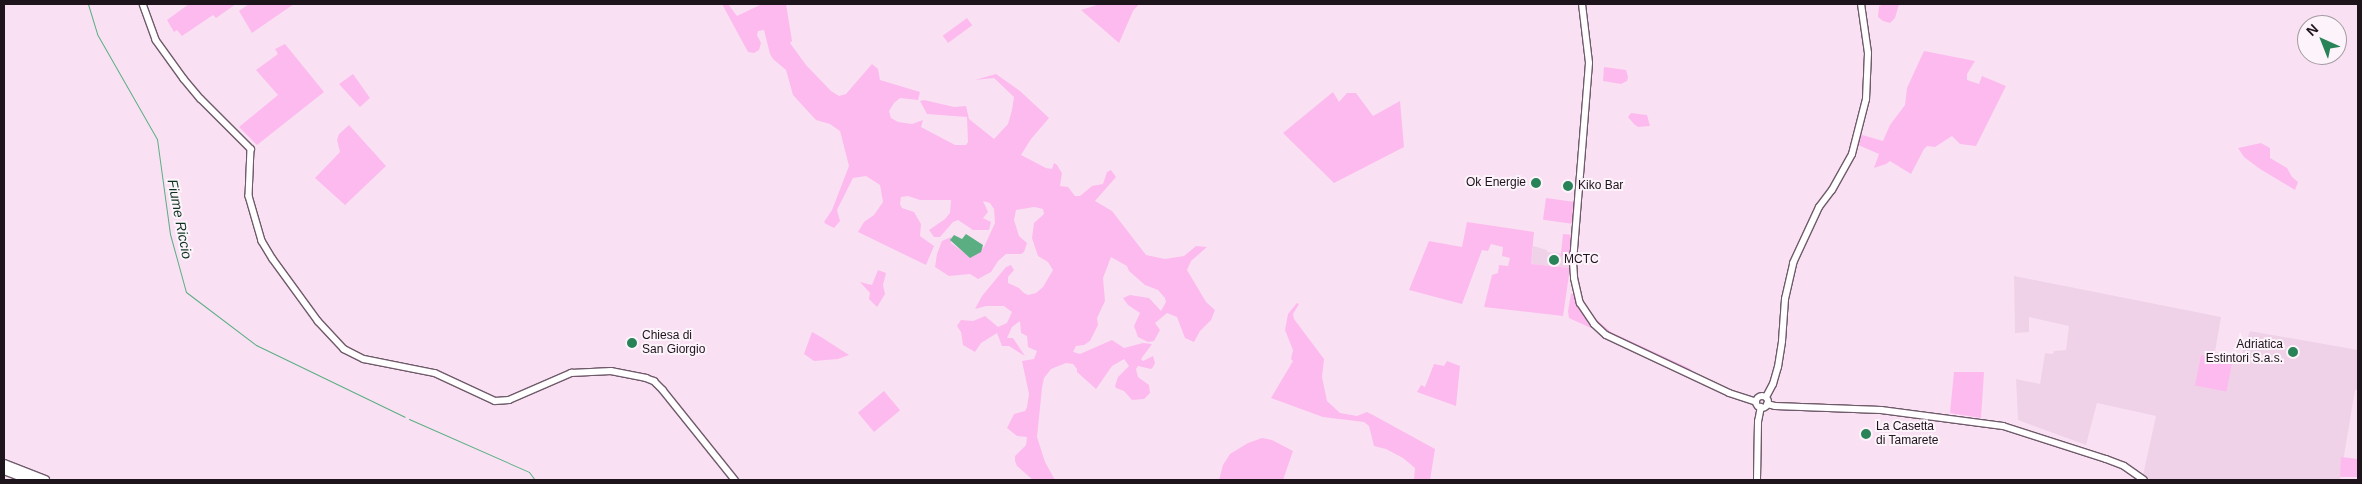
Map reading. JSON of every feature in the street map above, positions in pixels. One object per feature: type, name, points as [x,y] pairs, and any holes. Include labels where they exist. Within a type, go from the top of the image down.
[{"type":"highway","points":[[4,464],[45,480]]},
{"type":"highway","points":[[4,470],[30,480]]},
{"type":"main road","points":[[1582,4],[1588,63],[1573,262],[1574,278],[1580,303],[1594,324],[1606,335],[1729,393],[1758,404],[1767,401]]},
{"type":"main road","points":[[1767,401],[1778,366],[1782,341],[1784,299],[1793,263],[1819,207],[1832,190],[1852,154],[1866,99],[1868,53],[1861,4]]},
{"type":"main road","points":[[1758,404],[1759,397],[1775,406],[1880,410],[2003,426],[2106,459],[2124,466],[2144,480]]},
{"type":"street","points":[[143,4],[156,40],[184,79],[201,99],[251,149],[249,196],[262,241],[318,321],[344,349],[364,359],[435,373],[495,400],[509,400],[571,373],[611,371],[646,378],[654,381],[663,390],[735,480]]},
{"type":"street","points":[[1757,480],[1758,404]]},
{"type":"shaded area","points":[[189,4],[236,4],[216,18],[213,15],[182,36],[177,30],[174,32],[167,20]]},
{"type":"shaded area","points":[[249,4],[294,4],[252,33],[239,11]]},
{"type":"shaded area","points":[[722,4],[728,4],[737,16],[762,4],[786,4],[792,41],[790,43],[806,65],[831,91],[839,96],[846,94],[872,64],[878,69],[880,80],[920,92],[918,100],[900,98],[894,103],[889,111],[891,118],[898,122],[912,124],[923,120],[921,127],[955,145],[966,145],[968,142],[967,117],[927,114],[920,101],[924,100],[954,107],[966,106],[969,119],[994,139],[1008,124],[1014,97],[994,78],[975,80],[996,74],[1020,91],[1049,118],[1031,139],[1021,155],[1046,168],[1052,169],[1054,163],[1057,165],[1062,173],[1060,186],[1068,187],[1075,196],[1080,196],[1092,186],[1103,184],[1107,172],[1111,170],[1116,177],[1095,201],[1112,211],[1146,255],[1165,259],[1184,256],[1196,246],[1207,247],[1191,261],[1187,270],[1206,302],[1215,310],[1211,320],[1200,331],[1194,342],[1185,338],[1177,317],[1167,313],[1155,323],[1160,330],[1154,341],[1148,342],[1138,337],[1134,326],[1140,313],[1128,305],[1123,298],[1130,295],[1149,298],[1161,311],[1166,302],[1165,298],[1158,290],[1145,285],[1129,271],[1127,266],[1111,257],[1103,278],[1105,301],[1097,318],[1098,325],[1090,341],[1084,345],[1076,346],[1073,352],[1080,354],[1112,340],[1124,348],[1143,343],[1152,344],[1141,359],[1143,361],[1153,356],[1155,363],[1153,367],[1151,369],[1138,366],[1136,369],[1138,377],[1149,385],[1150,393],[1144,399],[1132,400],[1124,391],[1116,388],[1118,377],[1129,366],[1124,359],[1112,366],[1096,389],[1077,372],[1073,364],[1066,363],[1051,369],[1044,378],[1037,437],[1045,462],[1055,480],[1033,480],[1017,466],[1015,461],[1015,456],[1026,445],[1027,437],[1017,436],[1007,428],[1014,414],[1025,411],[1027,407],[1029,394],[1022,361],[1034,359],[1037,351],[1028,347],[1027,336],[1021,333],[1020,321],[1012,327],[1007,338],[1013,338],[1025,356],[1009,346],[1002,346],[997,333],[981,343],[975,352],[963,345],[961,332],[957,326],[961,320],[973,321],[985,316],[998,327],[1007,323],[1012,312],[1004,306],[986,306],[975,309],[982,296],[1006,267],[1011,265],[1014,270],[1008,277],[1008,283],[1019,288],[1024,293],[1028,295],[1036,293],[1043,287],[1053,270],[1048,262],[1038,256],[1032,238],[1034,223],[1044,214],[1043,209],[1034,207],[1016,210],[1014,220],[1019,236],[1027,243],[1024,252],[1021,254],[1006,254],[998,261],[991,272],[978,279],[970,274],[949,276],[935,267],[937,254],[942,241],[951,237],[951,243],[970,257],[984,247],[995,223],[994,209],[990,203],[983,201],[988,212],[983,218],[991,222],[989,230],[973,230],[958,220],[953,222],[940,237],[934,237],[929,230],[945,219],[950,213],[951,200],[920,200],[908,196],[901,197],[900,204],[902,208],[914,212],[921,224],[920,236],[934,246],[926,265],[858,232],[864,222],[874,215],[883,202],[880,185],[866,176],[853,178],[837,210],[840,221],[834,228],[826,224],[824,222],[832,210],[849,166],[840,131],[830,124],[816,120],[793,95],[786,70],[770,54],[764,30],[758,31],[757,35],[761,43],[759,50],[754,53],[748,52]]},
{"type":"shaded area","points":[[1100,4],[1139,4],[1133,11],[1119,43],[1081,10]]},
{"type":"shaded area","points":[[1899,4],[1895,18],[1890,23],[1878,17],[1879,6]]},
{"type":"shaded area","points":[[967,18],[972,25],[948,43],[943,36]]},
{"type":"shaded area","points":[[285,44],[324,92],[257,145],[239,127],[278,95],[256,70],[278,54],[275,49]]},
{"type":"shaded area","points":[[1924,51],[1975,61],[1967,74],[1967,80],[1979,84],[1982,76],[2006,86],[1976,146],[1960,144],[1952,136],[1935,147],[1927,146],[1911,174],[1890,161],[1874,168],[1879,154],[1856,144],[1859,134],[1883,141],[1890,125],[1905,105],[1907,88]]},
{"type":"shaded area","points":[[1604,67],[1626,70],[1627,81],[1621,84],[1603,81]]},
{"type":"shaded area","points":[[353,74],[370,98],[360,107],[339,84]]},
{"type":"shaded area","points":[[1333,92],[1339,102],[1347,93],[1356,93],[1373,116],[1400,101],[1404,147],[1334,183],[1283,133]]},
{"type":"shaded area","points":[[1631,113],[1647,115],[1650,126],[1638,127],[1628,117]]},
{"type":"shaded area","points":[[349,125],[386,166],[345,205],[315,178],[340,152],[337,140],[339,134]]},
{"type":"shaded area","points":[[2261,143],[2270,148],[2270,158],[2287,168],[2292,177],[2298,182],[2295,190],[2260,169],[2244,157],[2238,148]]},
{"type":"shaded area","points":[[1546,198],[1575,202],[1572,224],[1543,220]]},
{"type":"shaded area","points":[[1467,222],[1534,232],[1531,264],[1570,268],[1563,316],[1484,307],[1492,275],[1498,273],[1499,265],[1508,266],[1510,258],[1502,256],[1503,247],[1491,244],[1488,251],[1482,250],[1462,304],[1409,290],[1429,241],[1462,247]]},
{"type":"shaded area","points":[[966,234],[983,245],[981,252],[970,258],[950,240],[954,235],[962,239]]},
{"type":"shaded area","points":[[1563,234],[1573,235],[1571,257],[1561,256]]},
{"type":"shaded area","points":[[1533,246],[1547,250],[1547,252],[1561,253],[1561,256],[1571,257],[1570,268],[1531,264]]},
{"type":"shaded area","points":[[878,270],[886,273],[883,285],[885,294],[877,307],[869,299],[870,293],[860,282],[872,285]]},
{"type":"shaded area","points":[[1576,275],[1578,275],[1583,299],[1589,312],[1598,321],[1611,332],[1691,369],[1690,372],[1605,330],[1593,320],[1581,300]]},
{"type":"shaded area","points":[[2014,276],[2221,317],[2215,352],[2240,358],[2250,331],[2358,350],[2358,390],[2355,390],[2340,480],[2149,480],[2143,475],[2156,416],[2097,403],[2086,445],[2018,420],[2016,379],[2040,384],[2045,353],[2053,354],[2054,351],[2066,350],[2069,326],[2029,317],[2029,332],[2015,333]]},
{"type":"shaded area","points":[[1571,294],[1573,294],[1591,328],[1569,318],[1568,311]]},
{"type":"shaded area","points":[[1297,303],[1299,304],[1293,314],[1294,319],[1324,359],[1322,377],[1327,401],[1340,413],[1357,416],[1367,412],[1435,449],[1430,480],[1414,480],[1415,468],[1403,458],[1386,449],[1374,446],[1369,426],[1364,422],[1323,417],[1271,398],[1293,361],[1291,359],[1293,350],[1285,330],[1288,314]]},
{"type":"shaded area","points":[[812,332],[849,355],[838,359],[814,361],[804,354]]},
{"type":"shaded area","points":[[2201,355],[2232,361],[2226,392],[2195,385]]},
{"type":"shaded area","points":[[1447,361],[1460,366],[1456,406],[1417,392],[1421,385],[1425,387],[1434,364],[1444,366]]},
{"type":"shaded area","points":[[1954,372],[1984,372],[1981,418],[1950,413]]},
{"type":"shaded area","points":[[884,391],[900,410],[874,432],[858,413]]},
{"type":"shaded area","points":[[1262,438],[1272,440],[1293,451],[1283,480],[1219,480],[1223,465],[1230,454],[1248,443]]},
{"type":"shaded area","points":[[2341,457],[2358,459],[2358,477],[2340,477]]},
{"type":"waterway","name":"Fiume Riccio","points":[[88,4],[97,34],[157,139],[170,234],[186,292],[256,345],[405,417]]},
{"type":"waterway","name":"Fiume Riccio","points":[[409,419],[529,472],[535,480]]},
{"type":"place","name":"Ok Energie","points":[[1536,183]]},
{"type":"place","name":"Kiko Bar","points":[[1568,186]]},
{"type":"place","name":"MCTC","points":[[1554,260]]},
{"type":"place","name":"Chiesa di San Giorgio","points":[[632,343]]},
{"type":"place","name":"Adriatica Estintori S.a.s.","points":[[2293,352]]},
{"type":"place","name":"La Casetta di Tamarete","points":[[1866,434]]}]
